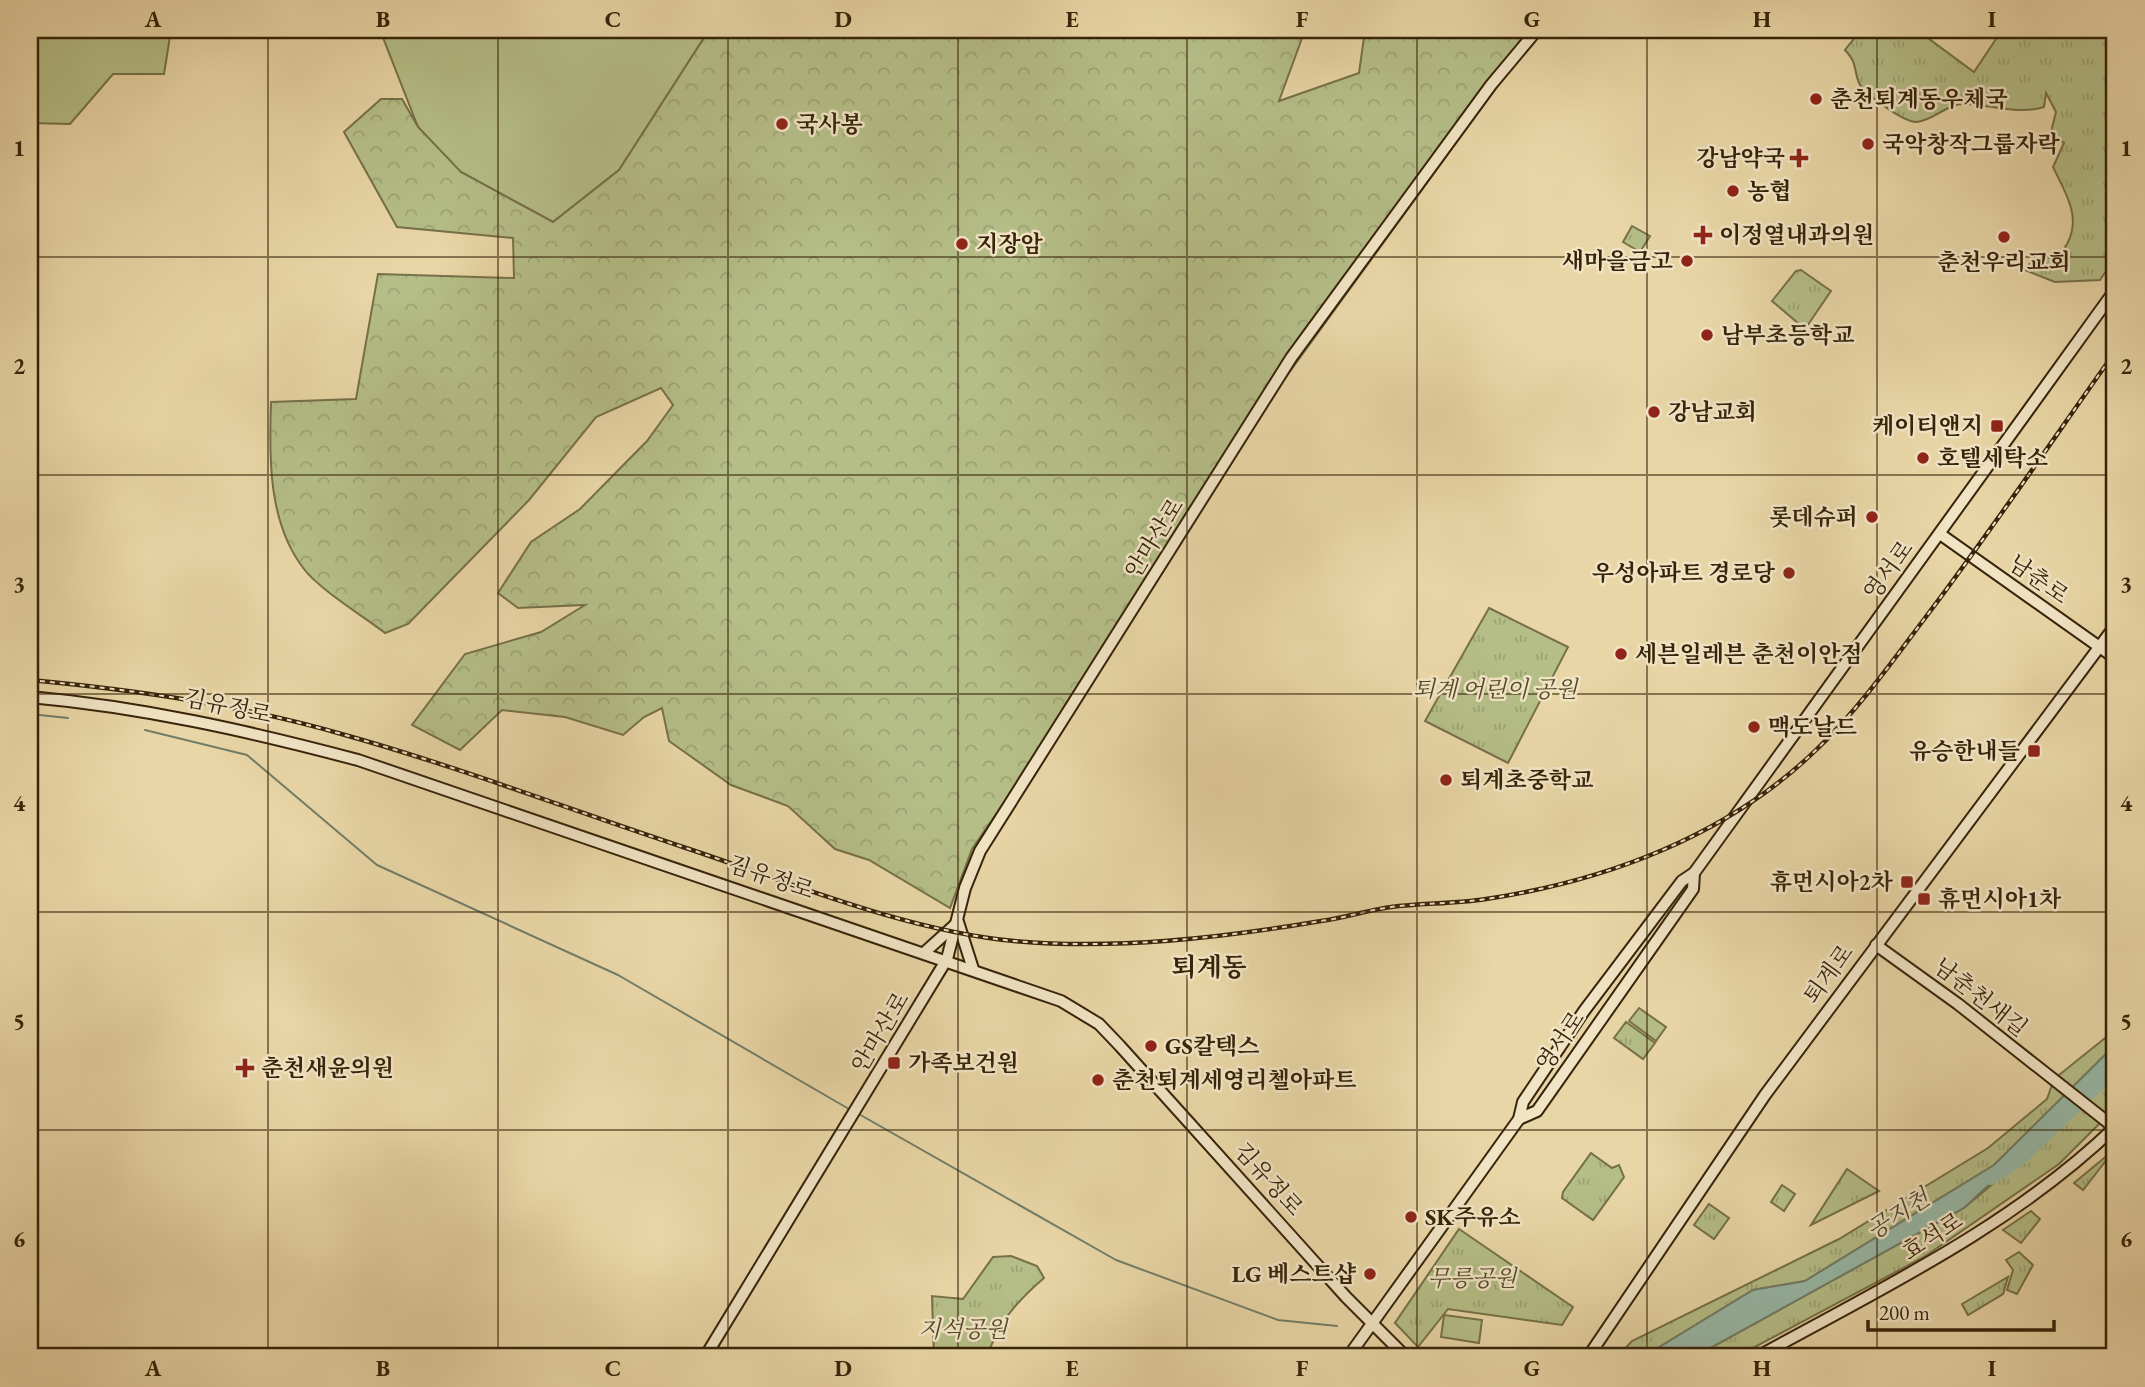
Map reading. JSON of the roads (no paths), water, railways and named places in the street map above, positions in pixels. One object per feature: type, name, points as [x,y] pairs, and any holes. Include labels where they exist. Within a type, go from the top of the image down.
[{"type":"street","name":"안마산로","points":[[705,1357],[947,960],[956,922],[980,851],[1291,358],[1491,85],[1537,30]]},
{"type":"street","name":"영서로","points":[[1348,1357],[1519,1119],[1523,1102],[1584,1011],[1682,881],[1694,873],[2115,290]]},
{"type":"street","name":"남춘로","points":[[1940,534],[2115,658]]},
{"type":"street","name":"퇴계로","points":[[1588,1357],[1765,1095],[2115,626]]},
{"type":"street","name":"김유정로","points":[[30,697],[137,709],[246,730],[358,760],[1057,999],[1099,1024],[1372,1324],[1406,1357]]},
{"type":"street","name":"영서로","points":[[1519,1119],[1537,1111],[1692,889],[1694,873]]},
{"type":"street","points":[[925,952],[956,922],[973,969]]},
{"type":"street","name":"남춘천새길","points":[[1876,945],[1958,1004],[2113,1126]]},
{"type":"street","name":"효석로","points":[[1757,1357],[1928,1265],[2068,1172],[2113,1126]]},
{"type":"waterway","points":[[30,714],[68,718]]},
{"type":"waterway","points":[[145,730],[247,755],[377,865],[618,975],[849,1109]]},
{"type":"waterway","name":"공지천","points":[[1991,1180],[2019,1162],[2115,1071]]},
{"type":"waterway","points":[[857,1113],[1116,1260],[1278,1320],[1337,1326]]},
{"type":"railway","points":[[30,680],[189,700],[306,724],[473,775],[847,903],[931,927],[973,935],[1052,943],[1168,941],[1330,920],[1391,907],[1486,899],[1576,880],[1663,850],[1744,807],[1816,750],[1885,672],[2115,352]]},
{"type":"place","name":"춘천퇴계동우체국","points":[[1816,99]]},
{"type":"place","name":"국사봉","points":[[782,124]]},
{"type":"place","name":"국악창작그룹자락","points":[[1868,144]]},
{"type":"place","name":"강남약국","points":[[1799,158]]},
{"type":"place","name":"농협","points":[[1733,191]]},
{"type":"place","name":"이정열내과의원","points":[[1703,235]]},
{"type":"place","name":"춘천우리교회","points":[[2004,237]]},
{"type":"place","name":"지장암","points":[[962,244]]},
{"type":"place","name":"새마을금고","points":[[1687,261]]},
{"type":"place","name":"남부초등학교","points":[[1707,335]]},
{"type":"place","name":"강남교회","points":[[1654,412]]},
{"type":"place","name":"케이티앤지","points":[[1997,426]]},
{"type":"place","name":"호텔세탁소","points":[[1923,458]]},
{"type":"place","name":"롯데슈퍼","points":[[1872,517]]},
{"type":"place","name":"우성아파트 경로당","points":[[1789,573]]},
{"type":"place","name":"세븐일레븐 춘천이안점","points":[[1621,654]]},
{"type":"place","name":"맥도날드","points":[[1754,727]]},
{"type":"place","name":"유승한내들","points":[[2034,751]]},
{"type":"place","name":"퇴계초중학교","points":[[1446,780]]},
{"type":"place","name":"휴먼시아2차","points":[[1907,882]]},
{"type":"place","name":"휴먼시아1차","points":[[1924,899]]},
{"type":"place","name":"GS칼텍스","points":[[1151,1046]]},
{"type":"place","name":"가족보건원","points":[[894,1063]]},
{"type":"place","name":"춘천새윤의원","points":[[245,1068]]},
{"type":"place","name":"춘천퇴계세영리첼아파트","points":[[1098,1080]]},
{"type":"place","name":"SK주유소","points":[[1411,1217]]},
{"type":"place","name":"LG 베스트샵","points":[[1370,1274]]},
{"type":"district","name":"퇴계동","points":[[1209,967]]},
{"type":"park label","name":"퇴계 어린이 공원","points":[[1495,689]]},
{"type":"park label","name":"무릉공원","points":[[1472,1278]]},
{"type":"park label","name":"지석공원","points":[[963,1329]]}]
